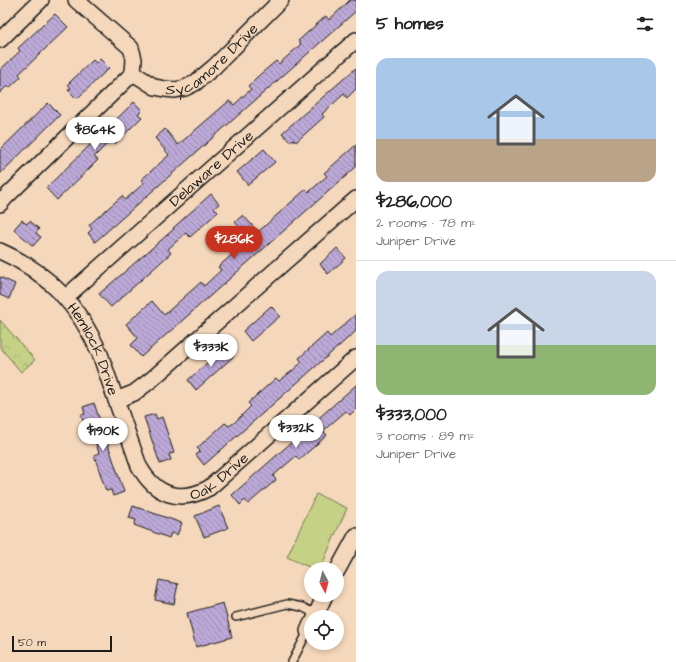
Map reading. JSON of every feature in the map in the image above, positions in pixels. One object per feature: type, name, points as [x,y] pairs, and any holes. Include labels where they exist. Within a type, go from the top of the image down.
[{"type":"street","points":[[0,40],[41,0]]},
{"type":"street","points":[[0,204],[133,73],[134,60],[131,48],[76,0]]},
{"type":"street","name":"Sycamore Drive","points":[[133,73],[155,87],[175,90],[195,84],[281,0]]},
{"type":"street","name":"Delaware Drive","points":[[66,297],[356,40]]},
{"type":"street","points":[[116,400],[134,392],[151,380],[356,199]]},
{"type":"street","name":"Hemlock Drive","points":[[0,251],[38,272],[66,297],[94,342],[139,466],[144,476],[152,485],[164,493]]},
{"type":"street","name":"Oak Drive","points":[[164,493],[173,495],[192,495],[209,488],[356,358]]},
{"type":"street","points":[[342,562],[356,536]]},
{"type":"lane","points":[[236,617],[287,604],[302,607],[304,610]]},
{"type":"lane","points":[[292,662],[304,638]]},
{"type":"green space","points":[[0,320],[35,360],[21,372],[0,347]]},
{"type":"green space","points":[[316,494],[347,508],[323,562],[304,562],[304,565],[287,557]]},
{"type":"building","points":[[350,0],[356,0],[356,11],[95,242],[88,233],[92,229],[89,225],[122,196],[125,200],[144,183],[141,180],[169,155],[155,138],[165,129],[178,145],[229,101],[234,105],[251,89],[248,86],[257,77],[276,61],[279,64],[301,44],[298,41],[326,16],[329,20]]},
{"type":"building","points":[[55,14],[68,27],[19,74],[21,77],[9,88],[7,86],[0,93],[0,70],[20,51],[18,48]]},
{"type":"building","points":[[100,59],[109,68],[77,99],[68,90],[71,88],[68,84],[93,60],[96,63]]},
{"type":"building","points":[[356,68],[356,89],[347,98],[344,94],[322,114],[324,117],[296,142],[293,139],[290,142],[282,133]]},
{"type":"building","points":[[134,102],[142,110],[138,114],[142,117],[115,144],[111,140],[94,157],[98,160],[57,200],[46,188]]},
{"type":"building","points":[[48,103],[60,115],[0,174],[0,150]]},
{"type":"building","points":[[356,145],[356,167],[141,357],[131,345],[138,338],[126,324],[152,301],[164,315],[201,282],[204,286],[221,270],[218,267],[250,239],[235,222],[243,215],[258,232],[306,189],[309,192],[327,176],[324,173]]},
{"type":"building","points":[[264,149],[275,162],[248,185],[237,172]]},
{"type":"building","points":[[211,194],[219,204],[214,208],[218,212],[190,237],[186,233],[168,249],[171,253],[111,307],[99,294],[174,229],[173,228]]},
{"type":"building","points":[[22,220],[26,224],[30,221],[39,229],[36,233],[41,237],[33,246],[14,229]]},
{"type":"building","points":[[337,248],[346,258],[328,274],[320,264]]},
{"type":"building","points":[[0,277],[15,284],[9,299],[0,295]]},
{"type":"building","points":[[271,306],[280,316],[251,341],[243,331]]},
{"type":"building","points":[[356,314],[356,331],[204,465],[196,455],[200,451],[197,448],[225,423],[229,426],[234,423],[251,406],[248,403],[276,378],[279,381],[292,371],[302,362],[299,358],[327,333],[330,337]]},
{"type":"building","points":[[225,347],[234,356],[196,390],[188,380]]},
{"type":"building","points":[[356,385],[356,409],[350,415],[346,411],[323,431],[327,435],[299,460],[296,456],[273,476],[276,480],[248,504],[245,500],[240,505],[232,495]]},
{"type":"building","points":[[94,403],[124,492],[113,496],[111,490],[106,491],[94,455],[99,453],[90,426],[85,427],[81,415],[85,414],[83,407]]},
{"type":"building","points":[[155,414],[157,419],[162,417],[174,453],[169,454],[171,460],[160,464],[144,417]]},
{"type":"building","points":[[133,506],[182,523],[177,535],[171,533],[169,538],[134,525],[136,520],[129,518]]},
{"type":"building","points":[[219,506],[228,528],[204,537],[195,516]]},
{"type":"building","points":[[159,580],[178,584],[174,604],[155,600]]},
{"type":"building","points":[[223,603],[232,637],[196,647],[187,613]]}]
